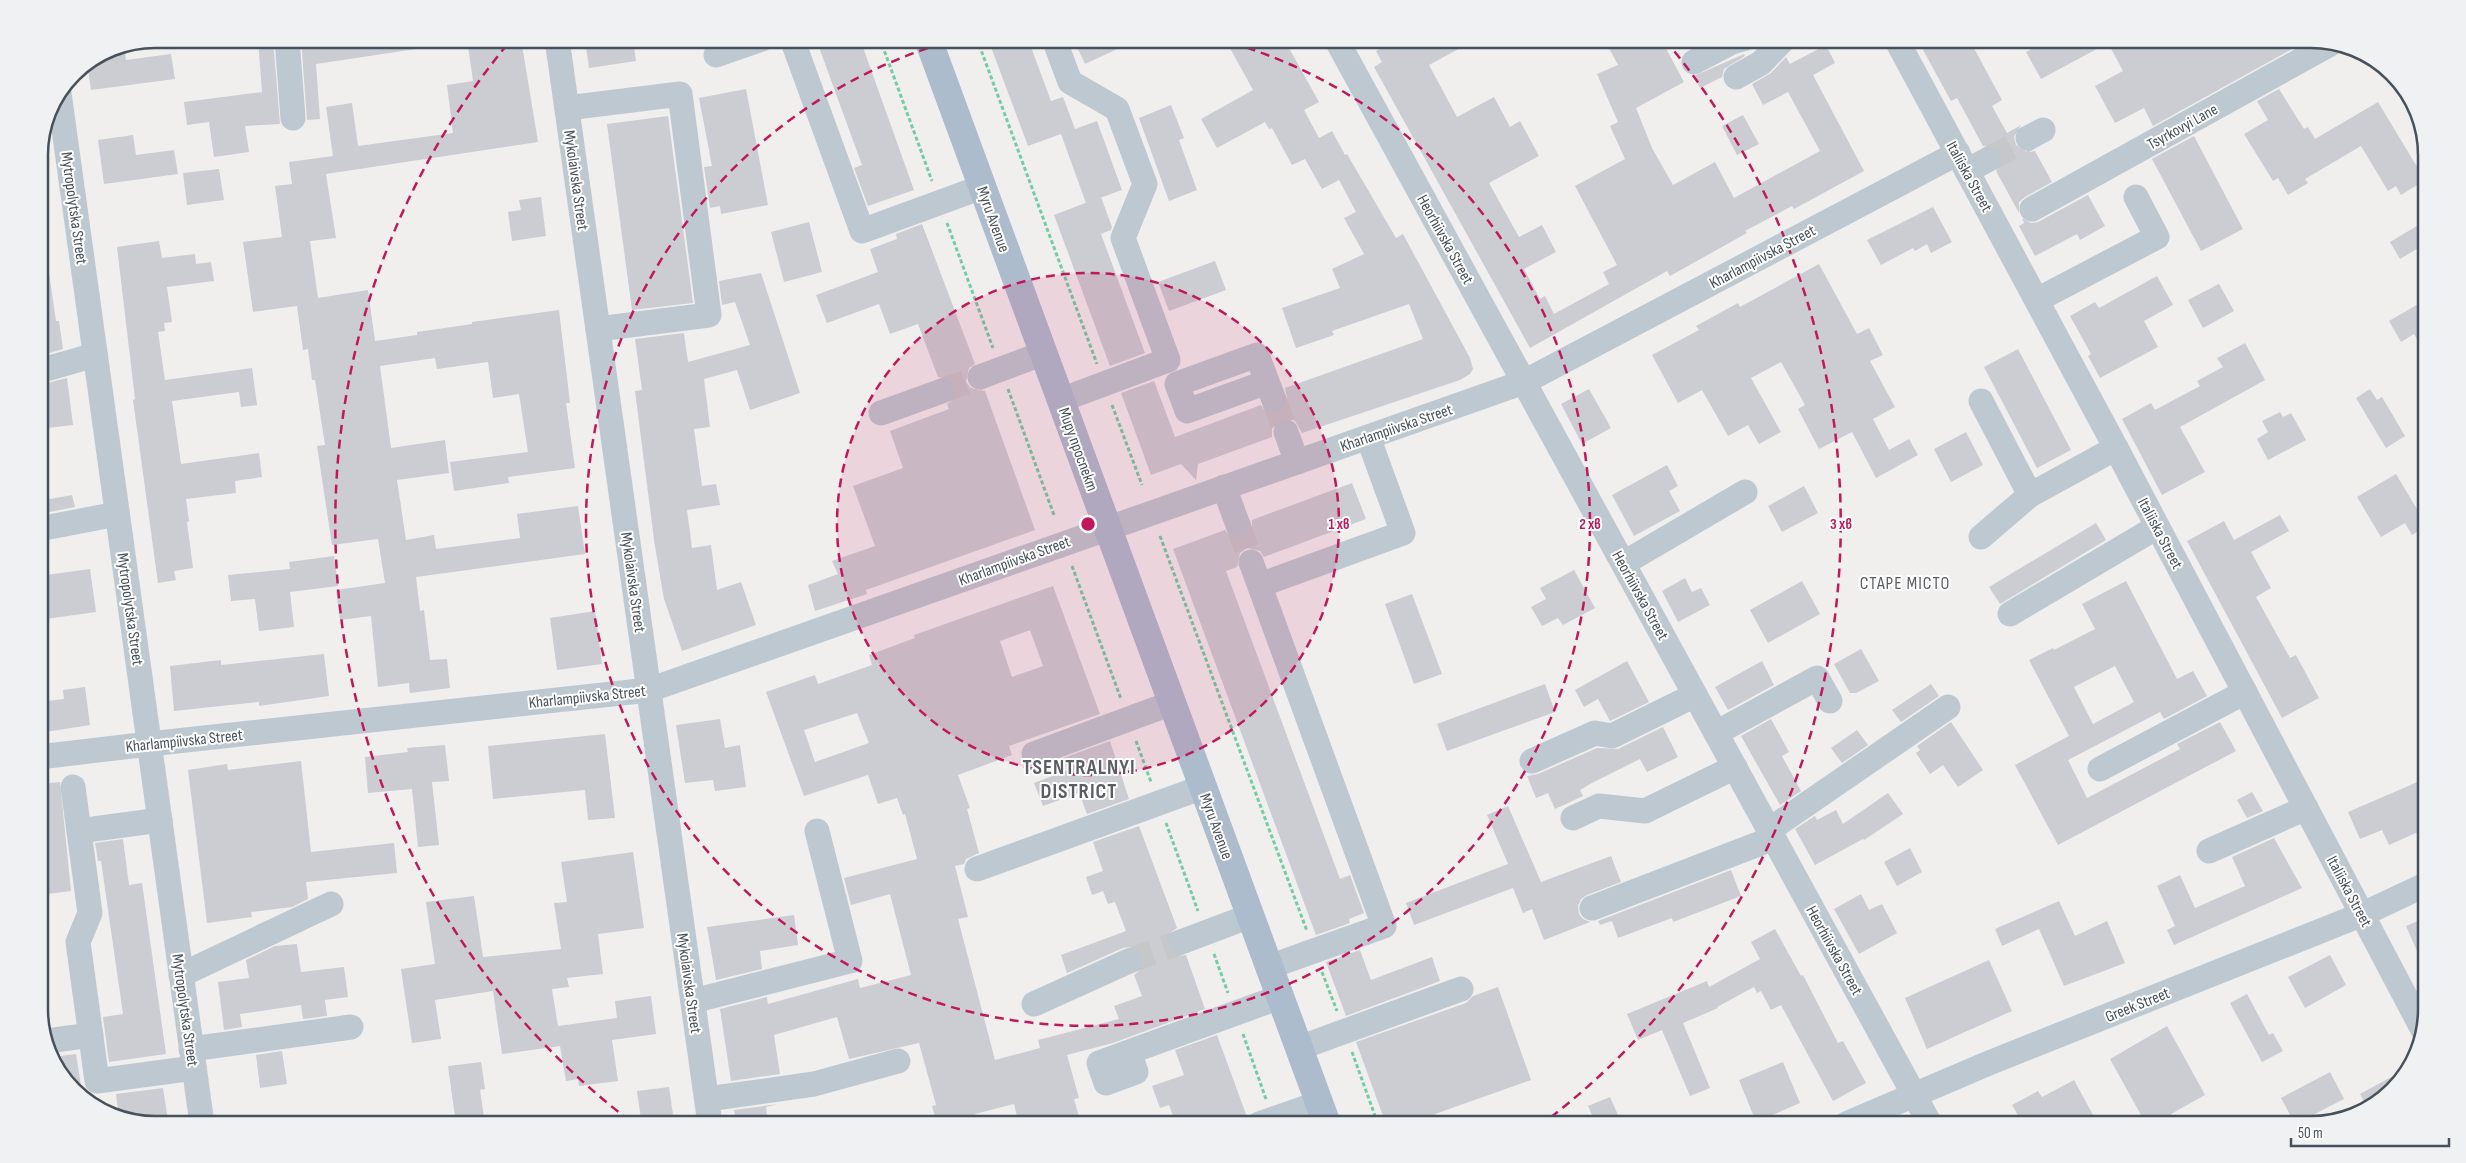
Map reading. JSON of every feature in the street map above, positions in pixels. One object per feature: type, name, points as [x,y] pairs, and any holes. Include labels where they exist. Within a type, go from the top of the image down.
[{"type":"main road","name":"Myru Avenue","points":[[931,48],[1061,400]]},
{"type":"main road","name":"Миру проспект","points":[[1061,400],[1108,527]]},
{"type":"main road","name":"Myru Avenue","points":[[1108,527],[1323,1113]]},
{"type":"street","points":[[289,48],[293,118]]},
{"type":"street","name":"Mykolaivska Street","points":[[558,48],[709,1116]]},
{"type":"street","points":[[716,55],[736,48]]},
{"type":"street","points":[[795,48],[862,231],[982,187]]},
{"type":"street","points":[[1059,48],[1070,82],[1117,109],[1145,184],[1123,238],[1168,360],[1061,400]]},
{"type":"street","name":"Heorhiivska Street","points":[[1341,48],[1926,1116]]},
{"type":"street","points":[[1694,62],[1721,48]]},
{"type":"street","points":[[1736,77],[1761,63],[1775,48]]},
{"type":"street","name":"Italiiska Street","points":[[1901,48],[2116,448],[2418,1020]]},
{"type":"street","name":"Tsyrkovyi Lane","points":[[2032,208],[2323,48]]},
{"type":"street","points":[[567,108],[680,94],[709,315],[598,329]]},
{"type":"street","name":"Mytropolytska Street","points":[[61,104],[201,1116]]},
{"type":"street","name":"Kharlampiivska Street","points":[[48,757],[149,744],[649,690],[1524,382],[1963,162],[1989,158]]},
{"type":"street","points":[[2037,300],[2157,237],[2136,197]]},
{"type":"street","points":[[990,373],[1044,353]]},
{"type":"street","points":[[48,368],[95,355]]},
{"type":"street","points":[[880,413],[942,391]]},
{"type":"street","points":[[1980,401],[2030,495]]},
{"type":"street","points":[[1286,432],[1296,462]]},
{"type":"street","points":[[1260,585],[1403,533],[1368,436]]},
{"type":"street","points":[[1981,537],[2030,495],[2116,448]]},
{"type":"street","points":[[1224,487],[1238,525]]},
{"type":"street","points":[[1624,564],[1745,492]]},
{"type":"street","points":[[48,527],[117,514]]},
{"type":"street","points":[[2010,614],[2157,527]]},
{"type":"street","points":[[1251,562],[1384,926],[1269,967]]},
{"type":"street","points":[[1716,733],[1817,678],[1830,701]]},
{"type":"street","points":[[2100,769],[2245,692]]},
{"type":"street","points":[[1532,761],[1595,733],[1612,736],[1695,694]]},
{"type":"street","points":[[1034,754],[1172,703]]},
{"type":"street","points":[[1592,908],[1772,834],[1948,707]]},
{"type":"street","points":[[1573,818],[1599,806],[1645,811],[1735,767]]},
{"type":"street","points":[[73,786],[90,913],[78,942],[97,1081],[192,1059],[351,1028]]},
{"type":"street","points":[[977,870],[1203,787]]},
{"type":"street","points":[[2209,851],[2306,808]]},
{"type":"street","points":[[79,831],[160,820]]},
{"type":"street","points":[[693,1002],[850,961],[818,831]]},
{"type":"street","name":"Greek Street","points":[[1866,1116],[1989,1063],[2362,914],[2418,888]]},
{"type":"street","points":[[181,975],[332,904]]},
{"type":"street","points":[[1181,942],[1250,916]]},
{"type":"street","points":[[1034,1004],[1128,961]]},
{"type":"street","points":[[1299,1048],[1461,989]]},
{"type":"street","points":[[1128,1052],[1280,997]]},
{"type":"street","points":[[52,1040],[91,1035]]},
{"type":"street","points":[[707,1099],[814,1084],[898,1061]]},
{"type":"street","points":[[1304,1116],[1323,1113]]},
{"type":"path","points":[[883,48],[940,203],[990,373],[1054,515]]},
{"type":"path","points":[[980,48],[1142,485]]},
{"type":"path","points":[[1160,536],[1375,1116]]},
{"type":"path","points":[[1072,566],[1235,1014],[1264,1116]]},
{"type":"building","points":[[259,48],[274,48],[280,124],[245,126],[249,152],[214,157],[209,122],[187,125],[184,102],[262,92]]},
{"type":"building","points":[[302,48],[416,48],[316,64],[320,119],[307,120]]},
{"type":"building","points":[[468,48],[522,48],[538,142],[326,174],[336,238],[310,241],[318,298],[368,290],[375,341],[417,335],[417,332],[472,324],[472,322],[559,310],[570,403],[566,403],[575,468],[508,477],[509,483],[454,491],[450,462],[528,452],[519,394],[493,398],[488,362],[437,369],[435,358],[380,366],[391,448],[445,440],[449,473],[397,480],[406,540],[434,535],[436,549],[520,538],[517,514],[578,506],[585,554],[416,577],[420,611],[424,610],[430,660],[447,659],[450,688],[410,693],[409,683],[378,687],[371,616],[340,620],[336,590],[385,583],[378,539],[332,545],[317,446],[325,445],[315,380],[312,380],[308,349],[303,350],[297,306],[253,312],[243,242],[282,237],[275,186],[292,184],[289,162],[333,156],[326,107],[352,103],[358,146],[453,133],[447,85],[473,81]]},
{"type":"building","points":[[586,48],[634,48],[636,61],[589,68]]},
{"type":"building","points":[[819,48],[863,48],[914,190],[868,206],[854,168],[862,165]]},
{"type":"building","points":[[991,48],[1031,48],[1051,101],[1063,97],[1075,129],[1097,121],[1122,190],[1086,203],[1061,134],[1028,146]]},
{"type":"building","points":[[1077,48],[1120,48],[1085,64]]},
{"type":"building","points":[[1230,48],[1289,48],[1319,102],[1304,110],[1319,138],[1332,131],[1396,238],[1403,234],[1470,358],[1473,369],[1470,374],[1460,380],[1302,433],[1295,421],[1288,418],[1281,419],[1272,429],[1272,437],[1198,464],[1196,480],[1181,464],[1151,475],[1121,393],[1154,381],[1175,437],[1261,405],[1265,411],[1271,414],[1280,413],[1288,403],[1285,388],[1423,339],[1409,304],[1332,331],[1334,335],[1296,348],[1282,308],[1340,288],[1332,269],[1364,254],[1344,218],[1356,212],[1339,180],[1322,189],[1305,159],[1292,165],[1272,128],[1269,129],[1265,122],[1217,148],[1201,119],[1253,90]]},
{"type":"building","points":[[1382,48],[1460,48],[1429,65],[1457,117],[1494,97],[1510,127],[1520,121],[1539,156],[1489,183],[1519,237],[1542,225],[1556,252],[1524,269],[1540,299],[1545,296],[1554,314],[1609,284],[1603,272],[1617,265],[1575,186],[1625,159],[1610,126],[1618,122],[1597,74],[1618,65],[1609,48],[1666,48],[1684,82],[1636,108],[1652,148],[1673,185],[1715,162],[1734,198],[1820,151],[1788,92],[1763,105],[1752,84],[1771,73],[1786,57],[1790,64],[1820,48],[1828,48],[1835,63],[1813,75],[1864,171],[1794,209],[1792,206],[1745,231],[1747,233],[1670,276],[1667,271],[1530,348],[1374,67],[1382,62],[1376,51]]},
{"type":"building","points":[[1922,48],[1974,48],[2002,100],[1992,106],[2007,133],[2021,125],[2014,137],[2016,145],[2027,152],[2035,151],[2052,182],[2019,202],[2019,213],[1996,171],[2003,160],[2001,152],[1996,147],[1983,146],[1957,98],[1951,101]]},
{"type":"building","points":[[2033,48],[2099,48],[2041,79],[2026,52]]},
{"type":"building","points":[[2111,48],[2294,48],[2153,126],[2144,108],[2115,123],[2095,86],[2123,71]]},
{"type":"building","points":[[125,52],[126,60],[171,54],[175,79],[91,90],[88,71],[95,65],[120,53]]},
{"type":"building","points":[[1744,54],[1745,56],[1724,69],[1722,77],[1700,88],[1694,76]]},
{"type":"building","points":[[746,89],[768,205],[721,214],[720,206],[710,208],[704,167],[712,166],[699,98]]},
{"type":"building","points":[[2279,89],[2304,129],[2308,127],[2315,139],[2378,102],[2418,168],[2418,184],[2401,195],[2396,186],[2388,191],[2361,146],[2305,179],[2308,183],[2288,195],[2278,178],[2273,181],[2244,134],[2268,120],[2257,101]]},
{"type":"building","points":[[1171,105],[1184,138],[1179,140],[1197,190],[1169,201],[1139,118]]},
{"type":"building","points":[[1743,115],[1759,144],[1737,155],[1722,126]]},
{"type":"building","points":[[668,116],[693,303],[632,310],[607,124]]},
{"type":"building","points":[[133,135],[136,155],[174,150],[178,174],[104,184],[98,140]]},
{"type":"building","points":[[2194,136],[2243,229],[2201,251],[2152,159]]},
{"type":"building","points":[[219,169],[224,200],[187,205],[183,173]]},
{"type":"building","points":[[2088,195],[2105,226],[2080,240],[2077,234],[2035,256],[2019,226],[2024,223],[2022,218],[2031,223],[2038,222]]},
{"type":"building","points":[[541,197],[546,236],[512,241],[508,212],[521,210],[519,200]]},
{"type":"building","points":[[1101,197],[1112,227],[1111,230],[1101,234],[1145,353],[1110,366],[1054,215]]},
{"type":"building","points":[[1933,207],[1952,242],[1931,253],[1927,244],[1915,251],[1913,248],[1881,265],[1867,240]]},
{"type":"building","points":[[809,222],[822,272],[784,282],[771,232]]},
{"type":"building","points":[[922,224],[975,364],[969,368],[966,382],[971,388],[985,391],[1035,530],[866,590],[867,594],[815,611],[808,585],[838,574],[832,561],[875,546],[853,486],[903,468],[890,431],[949,409],[947,404],[953,400],[956,393],[955,386],[951,380],[938,377],[918,324],[890,334],[879,304],[827,323],[816,295],[878,272],[870,249],[897,239],[896,234]]},
{"type":"building","points":[[2418,225],[2418,248],[2400,259],[2390,242]]},
{"type":"building","points":[[159,241],[162,258],[195,254],[196,264],[211,262],[214,281],[167,287],[172,322],[164,323],[165,331],[158,332],[165,380],[252,368],[257,405],[241,407],[239,392],[172,401],[181,464],[259,453],[262,477],[235,481],[236,493],[186,499],[193,568],[174,571],[176,580],[158,583],[133,400],[135,399],[117,247]]},
{"type":"building","points":[[1215,261],[1226,290],[1169,311],[1158,282]]},
{"type":"building","points":[[1819,264],[1857,334],[1869,328],[1883,355],[1870,361],[1895,407],[1873,419],[1889,450],[1909,439],[1918,455],[1876,478],[1852,432],[1819,449],[1798,409],[1805,405],[1781,362],[1751,378],[1781,432],[1759,444],[1748,425],[1728,436],[1702,390],[1678,403],[1652,355],[1699,330],[1696,326],[1738,303],[1740,307]]},
{"type":"building","points":[[48,273],[56,321],[59,321],[63,349],[48,353]]},
{"type":"building","points":[[761,273],[800,393],[750,410],[737,370],[704,379],[710,427],[694,429],[702,486],[716,484],[720,505],[687,510],[692,548],[711,545],[717,590],[741,582],[756,625],[682,651],[664,599],[655,547],[635,391],[642,390],[635,339],[684,333],[688,362],[750,345],[735,302],[722,305],[719,281]]},
{"type":"building","points":[[2157,276],[2173,305],[2144,321],[2158,347],[2100,378],[2088,356],[2091,354],[2070,316],[2095,302],[2099,308]]},
{"type":"building","points":[[2219,284],[2234,311],[2203,328],[2188,300]]},
{"type":"building","points":[[2418,304],[2418,341],[2414,334],[2401,342],[2389,321]]},
{"type":"building","points":[[2245,343],[2265,380],[2180,427],[2205,472],[2162,495],[2122,419],[2151,403],[2155,410],[2200,386],[2197,381],[2223,367],[2217,358]]},
{"type":"building","points":[[2018,349],[2071,450],[2037,468],[1984,367]]},
{"type":"building","points":[[67,378],[73,425],[48,428],[48,383]]},
{"type":"building","points":[[1589,389],[1611,428],[1582,444],[1561,404]]},
{"type":"building","points":[[2370,389],[2377,400],[2382,397],[2405,436],[2386,448],[2356,398]]},
{"type":"building","points":[[2280,412],[2283,417],[2291,413],[2306,440],[2268,460],[2257,439],[2268,432],[2262,421]]},
{"type":"building","points":[[1966,432],[1983,465],[1951,482],[1934,449]]},
{"type":"building","points":[[1667,465],[1678,486],[1669,491],[1680,511],[1634,536],[1612,495]]},
{"type":"building","points":[[2396,474],[2418,511],[2418,531],[2412,535],[2405,523],[2381,537],[2357,497]]},
{"type":"building","points":[[1352,483],[1366,519],[1264,557],[1260,551],[1247,548],[1240,553],[1237,567],[1226,571],[1340,879],[1350,875],[1364,913],[1349,919],[1350,923],[1316,935],[1173,549],[1225,530],[1229,536],[1242,539],[1249,534],[1252,520]]},
{"type":"building","points":[[1804,486],[1818,513],[1782,532],[1768,506]]},
{"type":"building","points":[[72,495],[75,507],[48,512],[48,499]]},
{"type":"building","points":[[2280,515],[2289,531],[2251,552],[2271,588],[2256,597],[2290,658],[2296,655],[2319,698],[2282,718],[2187,541],[2224,521],[2234,540]]},
{"type":"building","points":[[2096,523],[2106,540],[2000,604],[1989,587]]},
{"type":"building","points":[[334,556],[338,586],[290,592],[294,627],[259,631],[255,599],[231,601],[228,575],[290,569],[289,562]]},
{"type":"building","points":[[90,569],[96,612],[48,619],[48,575]]},
{"type":"building","points":[[1574,570],[1595,608],[1563,625],[1558,618],[1542,626],[1531,607],[1546,599],[1540,588]]},
{"type":"building","points":[[1685,578],[1692,592],[1701,588],[1710,605],[1678,622],[1662,591]]},
{"type":"building","points":[[1802,581],[1820,614],[1768,643],[1750,610]]},
{"type":"building","points":[[2126,581],[2177,679],[2193,671],[2207,696],[2164,719],[2160,712],[2068,760],[2087,798],[2180,749],[2177,744],[2220,722],[2236,751],[2058,845],[2015,765],[2069,736],[2029,660],[2053,648],[2054,650],[2095,629],[2082,604]],"holes":[[[2115,666],[2134,702],[2093,724],[2074,687]]]},
{"type":"building","points":[[1053,586],[1100,714],[1009,746],[1012,755],[958,775],[970,808],[967,809],[979,853],[966,859],[964,864],[955,866],[968,917],[958,919],[995,1060],[1040,1048],[1038,1040],[1119,1019],[1114,1006],[1142,996],[1134,975],[1140,970],[1143,963],[1142,956],[1137,949],[1123,948],[1067,973],[1061,955],[1126,931],[1115,902],[1108,904],[1103,891],[1092,895],[1086,877],[1103,871],[1093,842],[1139,826],[1177,928],[1170,933],[1167,947],[1172,953],[1179,956],[1186,955],[1205,1009],[1113,1043],[1067,1055],[1079,1098],[1074,1099],[1079,1116],[1017,1116],[1014,1104],[975,1114],[976,1116],[935,1116],[932,1106],[936,1105],[919,1043],[849,1059],[837,1017],[774,1035],[780,1074],[731,1081],[720,1009],[767,997],[768,1004],[858,979],[860,988],[911,975],[890,894],[851,905],[844,878],[917,859],[905,814],[903,815],[897,798],[878,804],[868,775],[804,796],[766,692],[815,675],[818,684],[872,665],[869,655],[915,638],[914,635]],"holes":[[[1030,630],[1043,666],[1012,677],[1000,641]],[[857,713],[869,743],[815,762],[804,730]]]},
{"type":"building","points":[[1412,594],[1442,674],[1414,684],[1385,604]]},
{"type":"building","points":[[595,611],[602,664],[557,670],[550,618]]},
{"type":"building","points":[[1861,649],[1879,681],[1856,693],[1850,693],[1834,664]]},
{"type":"building","points":[[324,654],[329,696],[259,706],[259,702],[174,711],[170,666],[221,660],[221,665]]},
{"type":"building","points":[[1627,661],[1649,702],[1610,721],[1598,699],[1584,707],[1575,690]]},
{"type":"building","points":[[1762,661],[1774,685],[1728,710],[1715,687]]},
{"type":"building","points":[[1545,684],[1555,712],[1447,751],[1437,724]]},
{"type":"building","points":[[1931,684],[1939,696],[1901,722],[1892,710]]},
{"type":"building","points":[[85,687],[90,725],[48,732],[48,701],[64,699],[63,690]]},
{"type":"building","points":[[720,719],[725,748],[740,745],[746,787],[715,791],[713,780],[685,783],[676,725]]},
{"type":"building","points":[[1771,719],[1789,752],[1782,756],[1801,791],[1780,805],[1741,736]]},
{"type":"building","points":[[1951,722],[1983,770],[1958,787],[1943,765],[1930,774],[1916,753],[1920,750],[1917,746]]},
{"type":"building","points":[[1663,727],[1678,757],[1647,772],[1640,759],[1590,784],[1580,790],[1583,796],[1555,809],[1548,793],[1536,798],[1527,776],[1538,774],[1597,748],[1618,749]]},
{"type":"building","points":[[1857,730],[1868,745],[1842,763],[1831,748]]},
{"type":"building","points":[[605,734],[615,818],[588,820],[585,790],[493,799],[488,746]]},
{"type":"building","points":[[1110,741],[1129,799],[1087,814],[1079,793],[1043,806],[1034,783],[1068,770],[1063,758]]},
{"type":"building","points":[[445,745],[449,781],[432,782],[439,845],[418,847],[412,789],[368,793],[365,757],[408,752],[407,748]]},
{"type":"building","points":[[301,761],[311,852],[394,843],[397,873],[306,882],[308,899],[292,907],[251,912],[252,917],[207,923],[188,770],[227,764],[228,770]]},
{"type":"building","points":[[60,782],[71,891],[48,894],[48,783]]},
{"type":"building","points":[[2418,782],[2418,832],[2389,845],[2382,830],[2360,839],[2348,812]]},
{"type":"building","points":[[2252,792],[2263,811],[2247,818],[2237,800]]},
{"type":"building","points":[[1888,793],[1903,814],[1864,840],[1815,865],[1795,829],[1815,816],[1817,820],[1836,810],[1843,824]]},
{"type":"building","points":[[1508,806],[1541,882],[1611,856],[1621,882],[1581,899],[1578,906],[1579,914],[1583,919],[1590,922],[1544,940],[1532,909],[1523,913],[1513,888],[1414,925],[1406,903],[1508,864],[1487,815]]},
{"type":"building","points":[[2274,838],[2302,888],[2174,945],[2167,930],[2175,926],[2157,886],[2180,875],[2195,908],[2245,886],[2232,857]]},
{"type":"building","points":[[123,839],[129,885],[142,883],[166,1054],[109,1062],[103,1017],[123,1014],[101,861],[98,861],[95,843]]},
{"type":"building","points":[[1910,848],[1922,872],[1897,886],[1884,862]]},
{"type":"building","points":[[633,852],[644,928],[598,934],[603,974],[567,978],[569,987],[552,989],[558,1026],[617,1018],[615,1001],[651,996],[656,1034],[612,1040],[618,1081],[579,1086],[578,1079],[566,1081],[560,1046],[502,1054],[493,991],[435,1000],[441,1039],[412,1043],[401,969],[435,964],[426,902],[474,896],[483,957],[561,949],[554,903],[567,902],[561,862]]},
{"type":"building","points":[[1731,870],[1741,896],[1673,922],[1672,918],[1618,938],[1612,921],[1600,925],[1598,921]]},
{"type":"building","points":[[1861,894],[1869,910],[1882,904],[1897,933],[1859,954],[1834,909]]},
{"type":"building","points":[[2059,901],[2075,936],[2107,921],[2125,963],[2064,986],[2039,929],[2002,946],[1995,929]]},
{"type":"building","points":[[794,915],[798,945],[760,951],[762,969],[716,980],[707,927]]},
{"type":"building","points":[[2418,921],[2418,953],[2406,926]]},
{"type":"building","points":[[1775,929],[1801,976],[1803,975],[1838,1043],[1843,1041],[1866,1083],[1833,1101],[1781,1005],[1771,1010],[1761,991],[1757,993],[1754,987],[1718,1008],[1683,1023],[1710,1088],[1690,1096],[1662,1030],[1638,1040],[1627,1014],[1707,981],[1709,987],[1760,959],[1751,942]]},
{"type":"building","points":[[297,944],[301,972],[344,967],[348,997],[325,1000],[327,1016],[303,1019],[301,1005],[240,1014],[242,1027],[224,1030],[218,982],[249,978],[246,960],[275,946]]},
{"type":"building","points":[[1360,950],[1371,980],[1432,957],[1440,981],[1346,1016],[1326,962]]},
{"type":"building","points":[[2330,955],[2346,985],[2305,1008],[2288,977]]},
{"type":"building","points":[[1989,960],[2012,1011],[1927,1049],[1905,998]]},
{"type":"building","points":[[1498,987],[1531,1080],[1435,1114],[1436,1116],[1383,1116],[1356,1042],[1466,1003],[1473,996]]},
{"type":"building","points":[[2247,994],[2269,1035],[2273,1033],[2283,1051],[2262,1062],[2230,1003]]},
{"type":"building","points":[[2167,1026],[2205,1095],[2171,1114],[2172,1116],[2142,1116],[2110,1059]]},
{"type":"building","points":[[1217,1035],[1247,1116],[1173,1116],[1169,1105],[1160,1108],[1152,1086],[1184,1075],[1175,1050]]},
{"type":"building","points":[[282,1051],[287,1084],[260,1088],[256,1055]]},
{"type":"building","points":[[76,1054],[81,1086],[65,1068],[59,1056]]},
{"type":"building","points":[[481,1062],[485,1089],[480,1090],[484,1116],[455,1116],[448,1066]]},
{"type":"building","points":[[1783,1062],[1800,1103],[1770,1116],[1754,1116],[1739,1080]]},
{"type":"building","points":[[2330,1072],[2344,1099],[2311,1116],[2291,1116],[2281,1098]]},
{"type":"building","points":[[2396,1075],[2371,1098],[2364,1101],[2360,1094]]},
{"type":"building","points":[[2074,1080],[2094,1116],[2018,1116],[2012,1105],[2038,1091],[2042,1097]]},
{"type":"building","points":[[669,1087],[673,1115],[641,1116],[637,1091]]},
{"type":"building","points":[[163,1088],[167,1116],[133,1113],[118,1109],[116,1094]]},
{"type":"building","points":[[1610,1097],[1618,1116],[1592,1116],[1588,1106]]},
{"type":"building","points":[[778,1104],[766,1107],[767,1116],[735,1116],[734,1110]]},
{"type":"tunnel","points":[[1989,159],[2028,138]]},
{"type":"tunnel","points":[[942,391],[980,377]]},
{"type":"tunnel","points":[[1274,400],[1286,432]]},
{"type":"tunnel","points":[[1238,525],[1251,562]]},
{"type":"tunnel","points":[[1129,961],[1181,942]]},
{"type":"district","name":"СТАРЕ МІСТО","points":[[1905,583]]},
{"type":"district","name":"TSENTRALNYI DISTRICT","points":[[1079,779]]}]
